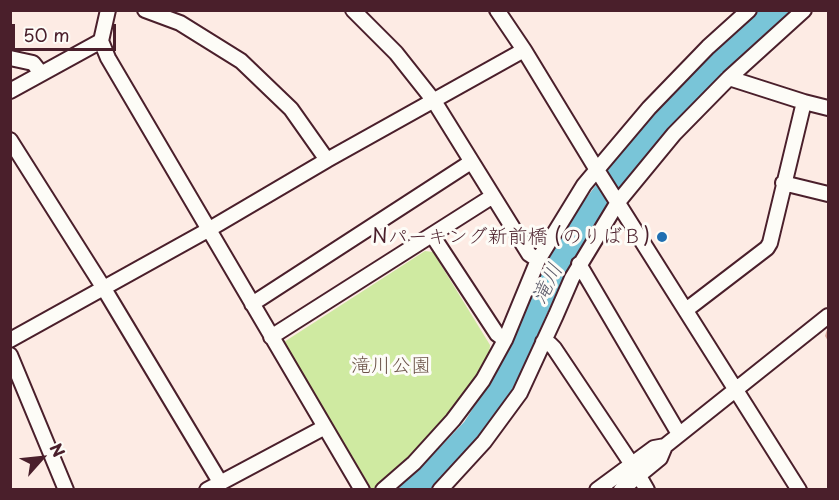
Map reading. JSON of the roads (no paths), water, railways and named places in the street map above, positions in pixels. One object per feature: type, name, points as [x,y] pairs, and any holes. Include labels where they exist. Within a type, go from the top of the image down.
[{"type":"street","points":[[108,10],[101,41],[108,58],[362,489]]},
{"type":"street","points":[[145,10],[180,24],[241,61],[291,109],[327,160]]},
{"type":"street","points":[[353,10],[396,53],[434,101],[529,254],[538,260]]},
{"type":"street","points":[[497,10],[525,50],[598,171],[799,489]]},
{"type":"street","points":[[383,489],[414,463],[453,420],[483,380],[505,340],[538,260],[566,212],[649,108],[708,47],[749,10]]},
{"type":"street","points":[[440,489],[467,462],[520,393],[579,264],[617,200],[674,134],[729,78],[804,10]]},
{"type":"street","points":[[10,91],[101,41]]},
{"type":"street","points":[[10,340],[525,50]]},
{"type":"street","points":[[10,57],[33,63],[41,73]]},
{"type":"street","points":[[729,78],[828,108]]},
{"type":"street","points":[[686,310],[767,248],[770,243],[804,102]]},
{"type":"street","points":[[10,140],[103,287],[214,486],[325,427]]},
{"type":"street","points":[[252,304],[471,162]]},
{"type":"street","points":[[783,183],[828,194]]},
{"type":"street","points":[[271,337],[493,196]]},
{"type":"street","points":[[432,235],[497,334],[505,340]]},
{"type":"street","points":[[579,264],[680,434]]},
{"type":"street","points":[[597,489],[654,448],[665,446],[828,316]]},
{"type":"street","points":[[543,342],[554,348],[631,463]]},
{"type":"street","points":[[10,355],[66,489]]},
{"type":"street","points":[[621,489],[660,458],[665,446]]},
{"type":"street","points":[[639,476],[647,489]]},
{"type":"waterway","name":"滝川","points":[[411,490],[436,469],[474,429],[495,396],[548,282],[577,231],[628,162],[676,103],[777,10]]},
{"type":"place","name":"Nパーキング新前橋 (のりばＢ)","points":[[662,237]]},
{"type":"park label","name":"滝川公園","points":[[391,366]]}]
